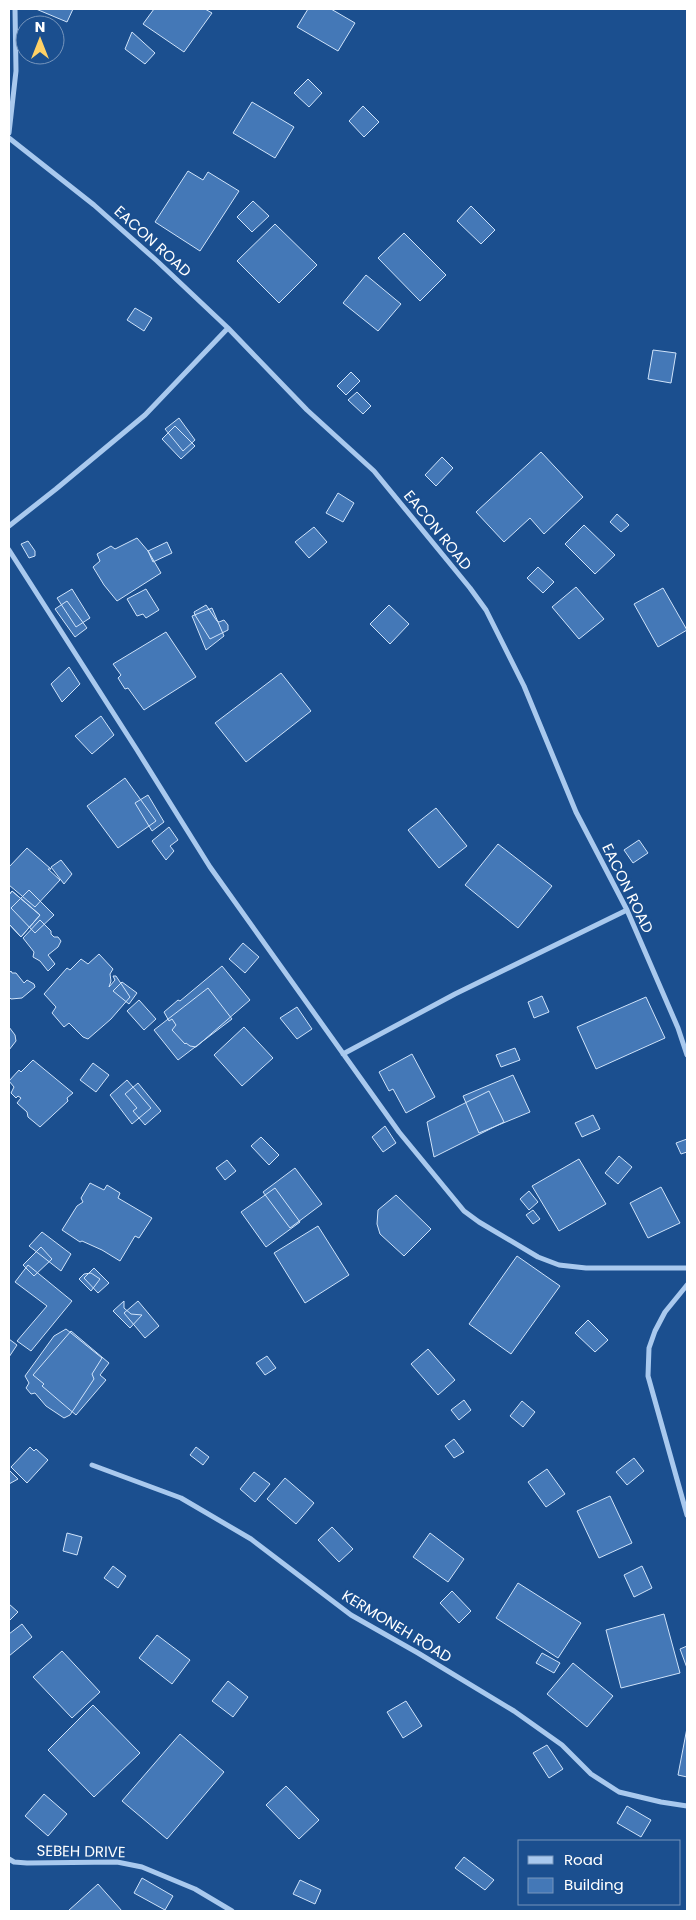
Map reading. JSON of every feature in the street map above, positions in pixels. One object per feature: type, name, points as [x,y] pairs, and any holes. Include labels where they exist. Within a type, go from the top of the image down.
[{"type":"street","points":[[9,133],[16,70],[15,9]]},
{"type":"street","name":"EACON ROAD","points":[[9,138],[94,205],[158,261],[228,328],[307,410],[374,472],[470,588],[486,610],[524,686],[576,812],[627,910],[678,1028],[687,1055]]},
{"type":"street","points":[[9,526],[145,415],[228,328]]},
{"type":"street","points":[[9,550],[210,867],[399,1132],[464,1211],[538,1258],[559,1265],[586,1268],[687,1268]]},
{"type":"street","points":[[343,1054],[455,994],[627,910]]},
{"type":"street","points":[[687,1285],[665,1312],[655,1331],[649,1348],[648,1376],[687,1515]]},
{"type":"street","name":"KERMONEH ROAD","points":[[92,1466],[181,1498],[251,1539],[351,1615],[514,1711],[562,1744],[592,1774],[619,1792],[687,1806]]},
{"type":"street","name":"SEBEH DRIVE","points":[[9,1859],[14,1862],[27,1863],[117,1862],[142,1867],[195,1889],[232,1911]]},
{"type":"building","points":[[36,9],[73,9],[67,22],[65,21],[65,15],[50,15]]},
{"type":"building","points":[[154,9],[205,9],[212,13],[184,52],[143,24]]},
{"type":"building","points":[[308,9],[331,9],[355,23],[338,51],[297,27]]},
{"type":"building","points":[[132,32],[155,53],[145,64],[125,49]]},
{"type":"building","points":[[308,79],[322,93],[309,107],[294,93]]},
{"type":"building","points":[[252,102],[294,127],[275,158],[233,133]]},
{"type":"building","points":[[363,106],[379,122],[364,137],[349,121]]},
{"type":"building","points":[[188,171],[203,180],[208,172],[239,191],[200,251],[155,222]]},
{"type":"building","points":[[253,201],[269,216],[252,232],[237,217]]},
{"type":"building","points":[[471,206],[495,230],[481,244],[457,221]]},
{"type":"building","points":[[275,224],[317,265],[279,303],[237,261]]},
{"type":"building","points":[[404,233],[446,275],[420,301],[378,258]]},
{"type":"building","points":[[366,275],[401,304],[378,331],[343,303]]},
{"type":"building","points":[[135,308],[152,318],[144,331],[127,320]]},
{"type":"building","points":[[653,350],[676,353],[671,383],[648,379]]},
{"type":"building","points":[[351,372],[360,381],[346,395],[337,386]]},
{"type":"building","points":[[357,392],[371,406],[363,414],[348,400]]},
{"type":"building","points":[[179,418],[195,440],[183,451],[165,429]]},
{"type":"building","points":[[175,426],[195,446],[181,459],[162,439]]},
{"type":"building","points":[[541,452],[583,497],[544,534],[530,518],[504,542],[476,512]]},
{"type":"building","points":[[442,457],[453,468],[436,486],[425,475]]},
{"type":"building","points":[[338,493],[354,503],[343,522],[326,513]]},
{"type":"building","points":[[617,514],[629,525],[621,532],[610,522]]},
{"type":"building","points":[[584,525],[615,555],[595,574],[565,544]]},
{"type":"building","points":[[314,527],[327,542],[309,558],[295,542]]},
{"type":"building","points":[[137,538],[148,551],[161,573],[117,601],[93,567],[100,561],[97,554],[111,546],[115,549]]},
{"type":"building","points":[[28,541],[35,551],[35,556],[29,558],[21,544]]},
{"type":"building","points":[[167,542],[172,553],[153,562],[148,551]]},
{"type":"building","points":[[538,567],[554,582],[543,593],[527,578]]},
{"type":"building","points":[[576,587],[604,619],[579,639],[552,607]]},
{"type":"building","points":[[663,588],[687,630],[658,647],[634,604]]},
{"type":"building","points":[[72,589],[90,618],[76,627],[57,598]]},
{"type":"building","points":[[146,589],[159,610],[146,618],[143,614],[137,616],[127,599]]},
{"type":"building","points":[[67,601],[87,628],[75,637],[55,609]]},
{"type":"building","points":[[206,605],[217,621],[224,620],[228,625],[228,630],[210,639],[194,612]]},
{"type":"building","points":[[389,605],[409,624],[390,644],[370,624]]},
{"type":"building","points":[[212,608],[224,636],[206,650],[192,616]]},
{"type":"building","points":[[166,632],[196,677],[144,710],[128,688],[125,689],[118,678],[121,675],[113,664]]},
{"type":"building","points":[[69,667],[80,684],[62,702],[51,684]]},
{"type":"building","points":[[281,673],[311,711],[246,762],[215,723]]},
{"type":"building","points":[[101,716],[114,735],[92,754],[75,736]]},
{"type":"building","points":[[125,778],[156,821],[118,848],[87,806]]},
{"type":"building","points":[[148,795],[164,822],[152,831],[135,803]]},
{"type":"building","points":[[436,808],[467,846],[439,868],[408,830]]},
{"type":"building","points":[[169,827],[178,840],[170,846],[174,851],[166,860],[152,841]]},
{"type":"building","points":[[639,840],[648,853],[633,863],[624,850]]},
{"type":"building","points":[[498,844],[552,886],[518,928],[465,885]]},
{"type":"building","points":[[27,848],[51,869],[48,869],[60,880],[35,907],[9,885],[9,867]]},
{"type":"building","points":[[61,860],[72,874],[64,884],[51,867]]},
{"type":"building","points":[[29,890],[54,915],[35,933],[11,908]]},
{"type":"building","points":[[12,891],[40,915],[21,937],[9,924],[9,895]]},
{"type":"building","points":[[12,891],[40,915],[21,937],[9,924],[9,895]]},
{"type":"building","points":[[40,920],[54,937],[58,937],[61,941],[58,947],[48,955],[55,964],[48,971],[40,961],[33,957],[34,952],[23,938]]},
{"type":"building","points":[[243,943],[259,957],[245,973],[229,959]]},
{"type":"building","points":[[99,954],[113,969],[110,974],[111,981],[109,987],[115,980],[113,976],[116,976],[130,997],[111,1019],[88,1039],[83,1037],[69,1023],[64,1027],[52,1013],[56,1007],[44,994],[67,968],[70,970],[81,959],[88,964]]},
{"type":"building","points":[[222,966],[250,1000],[196,1047],[185,1044],[172,1030],[176,1025],[172,1019],[169,1021],[164,1012]]},
{"type":"building","points":[[11,971],[16,973],[24,983],[27,980],[34,984],[35,987],[22,998],[11,999],[9,997],[9,973]]},
{"type":"building","points":[[122,982],[137,993],[129,1004],[113,991]]},
{"type":"building","points":[[208,988],[232,1019],[178,1060],[154,1030]]},
{"type":"building","points":[[542,996],[549,1012],[534,1018],[528,1002]]},
{"type":"building","points":[[646,997],[665,1038],[596,1069],[577,1027]]},
{"type":"building","points":[[139,1000],[156,1019],[144,1030],[127,1011]]},
{"type":"building","points":[[297,1007],[312,1029],[297,1039],[280,1018]]},
{"type":"building","points":[[9,1027],[15,1035],[16,1041],[9,1050]]},
{"type":"building","points":[[244,1027],[273,1058],[242,1086],[214,1055]]},
{"type":"building","points":[[515,1048],[520,1060],[501,1067],[496,1055]]},
{"type":"building","points":[[412,1054],[435,1097],[406,1113],[393,1089],[389,1091],[379,1072]]},
{"type":"building","points":[[33,1060],[73,1093],[67,1098],[68,1101],[40,1127],[28,1117],[27,1112],[17,1103],[21,1098],[18,1096],[16,1098],[11,1093],[14,1087],[9,1081],[19,1070],[21,1072]]},
{"type":"building","points":[[93,1063],[109,1075],[96,1092],[80,1080]]},
{"type":"building","points":[[513,1075],[530,1112],[479,1133],[463,1096]]},
{"type":"building","points":[[127,1080],[151,1108],[132,1124],[110,1095]]},
{"type":"building","points":[[138,1083],[161,1111],[145,1125],[133,1111],[137,1108],[125,1094]]},
{"type":"building","points":[[489,1091],[504,1122],[434,1157],[427,1122]]},
{"type":"building","points":[[593,1115],[600,1129],[582,1137],[575,1123]]},
{"type":"building","points":[[385,1126],[396,1143],[383,1152],[372,1137]]},
{"type":"building","points":[[261,1137],[279,1155],[269,1165],[251,1146]]},
{"type":"building","points":[[687,1139],[687,1152],[681,1154],[676,1143]]},
{"type":"building","points":[[619,1156],[632,1167],[618,1184],[605,1173]]},
{"type":"building","points":[[579,1159],[606,1204],[559,1231],[532,1186]]},
{"type":"building","points":[[227,1160],[236,1171],[225,1180],[216,1168]]},
{"type":"building","points":[[295,1168],[322,1204],[290,1228],[263,1192]]},
{"type":"building","points":[[90,1183],[104,1190],[107,1185],[120,1193],[118,1198],[152,1218],[139,1238],[135,1236],[120,1261],[102,1250],[82,1241],[80,1242],[62,1230],[77,1206],[83,1202],[81,1198]]},
{"type":"building","points":[[661,1187],[680,1223],[648,1238],[630,1203]]},
{"type":"building","points":[[275,1188],[300,1222],[266,1247],[241,1212]]},
{"type":"building","points":[[529,1191],[538,1202],[529,1210],[520,1199]]},
{"type":"building","points":[[396,1195],[431,1229],[404,1256],[380,1234],[377,1224],[378,1210]]},
{"type":"building","points":[[533,1210],[540,1219],[533,1224],[526,1215]]},
{"type":"building","points":[[318,1226],[349,1275],[305,1303],[274,1253]]},
{"type":"building","points":[[42,1232],[71,1254],[61,1271],[29,1246]]},
{"type":"building","points":[[41,1247],[52,1259],[34,1276],[23,1265]]},
{"type":"building","points":[[517,1256],[560,1286],[511,1354],[469,1324]]},
{"type":"building","points":[[28,1265],[72,1301],[31,1351],[17,1341],[47,1306],[15,1282]]},
{"type":"building","points":[[94,1268],[109,1283],[98,1293],[84,1278]]},
{"type":"building","points":[[91,1273],[100,1279],[91,1291],[79,1279],[84,1274]]},
{"type":"building","points":[[124,1301],[124,1308],[131,1314],[142,1315],[130,1328],[113,1311]]},
{"type":"building","points":[[138,1301],[159,1326],[145,1338],[124,1313]]},
{"type":"building","points":[[588,1320],[608,1340],[595,1352],[575,1333]]},
{"type":"building","points":[[66,1329],[102,1358],[92,1374],[94,1379],[70,1415],[64,1418],[46,1406],[35,1393],[31,1394],[26,1388],[29,1383],[25,1376],[54,1336]]},
{"type":"building","points":[[71,1331],[109,1363],[100,1375],[106,1380],[76,1415],[42,1386],[44,1384],[33,1375]]},
{"type":"building","points":[[9,1339],[17,1345],[9,1357]]},
{"type":"building","points":[[428,1349],[455,1380],[438,1395],[411,1364]]},
{"type":"building","points":[[267,1356],[276,1368],[265,1375],[256,1363]]},
{"type":"building","points":[[464,1400],[471,1410],[459,1420],[451,1410]]},
{"type":"building","points":[[522,1401],[535,1412],[523,1427],[510,1416]]},
{"type":"building","points":[[454,1439],[464,1452],[454,1458],[445,1446]]},
{"type":"building","points":[[30,1447],[34,1451],[36,1449],[48,1460],[27,1483],[11,1467]]},
{"type":"building","points":[[196,1447],[209,1457],[203,1465],[190,1455]]},
{"type":"building","points":[[634,1458],[644,1471],[627,1485],[616,1472]]},
{"type":"building","points":[[547,1469],[565,1494],[546,1507],[528,1482]]},
{"type":"building","points":[[9,1470],[18,1479],[9,1484]]},
{"type":"building","points":[[254,1472],[270,1484],[255,1502],[240,1489]]},
{"type":"building","points":[[285,1478],[314,1503],[296,1524],[267,1499]]},
{"type":"building","points":[[610,1496],[632,1543],[599,1558],[577,1511]]},
{"type":"building","points":[[332,1527],[353,1549],[339,1562],[318,1540]]},
{"type":"building","points":[[67,1533],[82,1537],[77,1555],[63,1551]]},
{"type":"building","points":[[430,1533],[464,1559],[448,1582],[413,1557]]},
{"type":"building","points":[[113,1566],[126,1576],[118,1588],[104,1578]]},
{"type":"building","points":[[642,1566],[652,1588],[634,1597],[624,1575]]},
{"type":"building","points":[[518,1583],[581,1623],[558,1658],[496,1618]]},
{"type":"building","points":[[452,1591],[471,1611],[459,1623],[440,1603]]},
{"type":"building","points":[[9,1604],[18,1612],[9,1621]]},
{"type":"building","points":[[664,1614],[680,1673],[621,1688],[606,1630]]},
{"type":"building","points":[[22,1624],[32,1637],[9,1656],[9,1634]]},
{"type":"building","points":[[157,1635],[190,1660],[172,1684],[139,1658]]},
{"type":"building","points":[[687,1646],[687,1668],[680,1649]]},
{"type":"building","points":[[62,1651],[100,1692],[72,1718],[33,1677]]},
{"type":"building","points":[[542,1653],[560,1663],[554,1673],[536,1663]]},
{"type":"building","points":[[573,1663],[613,1696],[587,1727],[547,1694]]},
{"type":"building","points":[[228,1681],[248,1697],[233,1717],[212,1701]]},
{"type":"building","points":[[406,1701],[422,1726],[403,1738],[387,1712]]},
{"type":"building","points":[[93,1705],[140,1753],[94,1797],[48,1750]]},
{"type":"building","points":[[687,1728],[687,1777],[678,1775]]},
{"type":"building","points":[[180,1734],[224,1772],[167,1839],[122,1801]]},
{"type":"building","points":[[547,1745],[563,1769],[549,1778],[533,1753]]},
{"type":"building","points":[[286,1786],[319,1820],[299,1839],[266,1805]]},
{"type":"building","points":[[44,1794],[67,1814],[48,1836],[25,1816]]},
{"type":"building","points":[[627,1806],[651,1820],[641,1837],[617,1823]]},
{"type":"building","points":[[464,1857],[494,1880],[485,1890],[455,1868]]},
{"type":"building","points":[[142,1878],[173,1896],[165,1910],[134,1893]]},
{"type":"building","points":[[300,1880],[321,1890],[315,1904],[293,1894]]},
{"type":"building","points":[[98,1884],[122,1911],[68,1911]]}]
